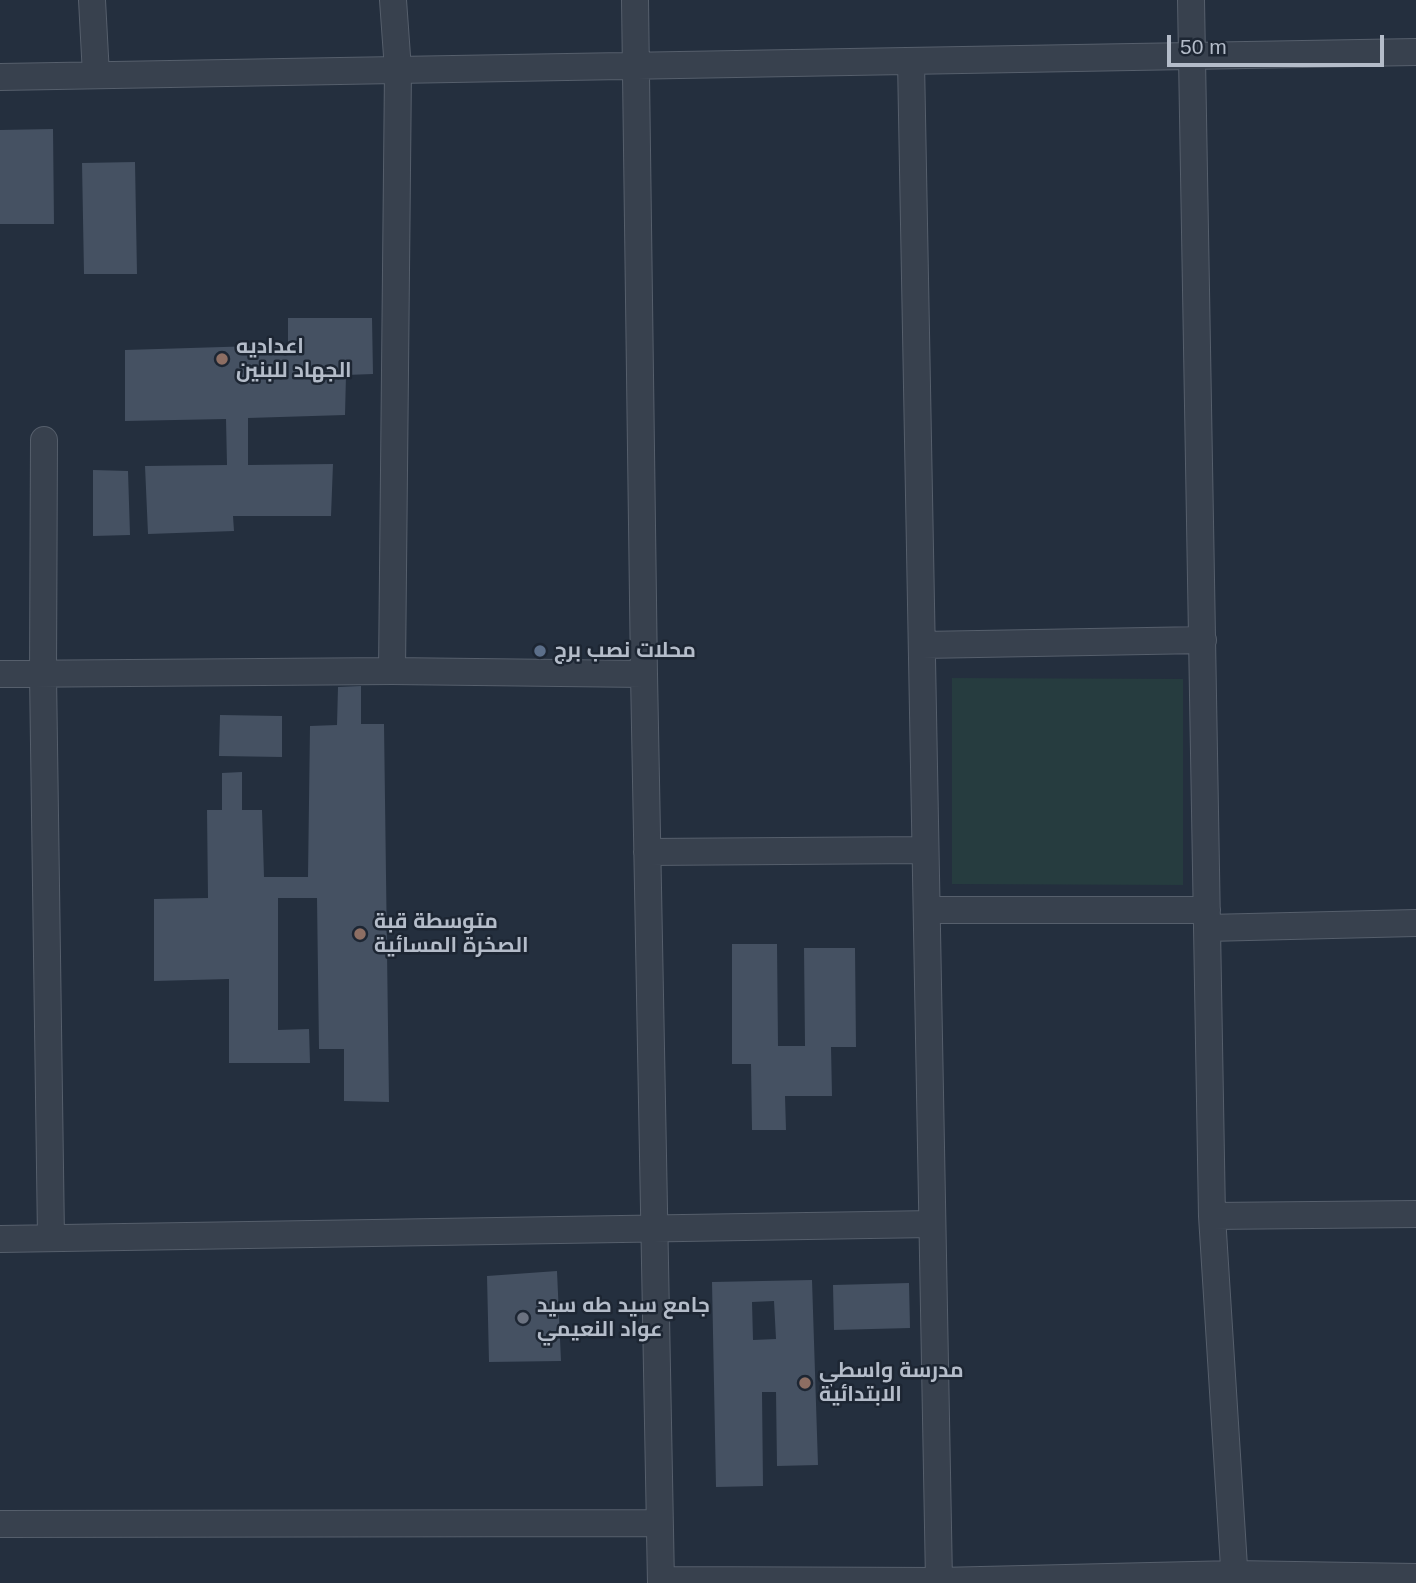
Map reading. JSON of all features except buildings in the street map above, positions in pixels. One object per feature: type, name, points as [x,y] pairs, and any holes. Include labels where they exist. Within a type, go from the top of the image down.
[{"type":"street","points":[[92,0],[96,75]]},
{"type":"street","points":[[392,671],[398,70],[393,0]]},
{"type":"street","points":[[635,0],[661,1582],[1416,1577]]},
{"type":"street","points":[[1191,0],[1212,1216],[1235,1578]]},
{"type":"street","points":[[0,77],[1416,52]]},
{"type":"street","points":[[911,61],[939,1581]]},
{"type":"street","points":[[44,440],[43,674],[51,1238]]},
{"type":"street","points":[[922,645],[1203,640]]},
{"type":"street","points":[[0,674],[392,671],[644,674]]},
{"type":"street","points":[[647,852],[925,850]]},
{"type":"street","points":[[927,910],[1416,923]]},
{"type":"street","points":[[1212,1216],[1416,1214]]},
{"type":"street","points":[[0,1239],[932,1224]]},
{"type":"street","points":[[0,1524],[659,1522]]},
{"type":"green space","points":[[952,678],[1183,679],[1183,885],[952,884]]},
{"type":"place","name":"اعداديه الجهاد للبنين","points":[[222,359]]},
{"type":"place","name":"محلات نصب برج","points":[[540,651]]},
{"type":"place","name":"متوسطة قبة الصخرة المسائية","points":[[360,934]]},
{"type":"place","name":"جامع سيد طه سيد عواد النعيمي","points":[[523,1318]]},
{"type":"place","name":"مدرسة واسطي الابتدائية","points":[[805,1383]]}]
